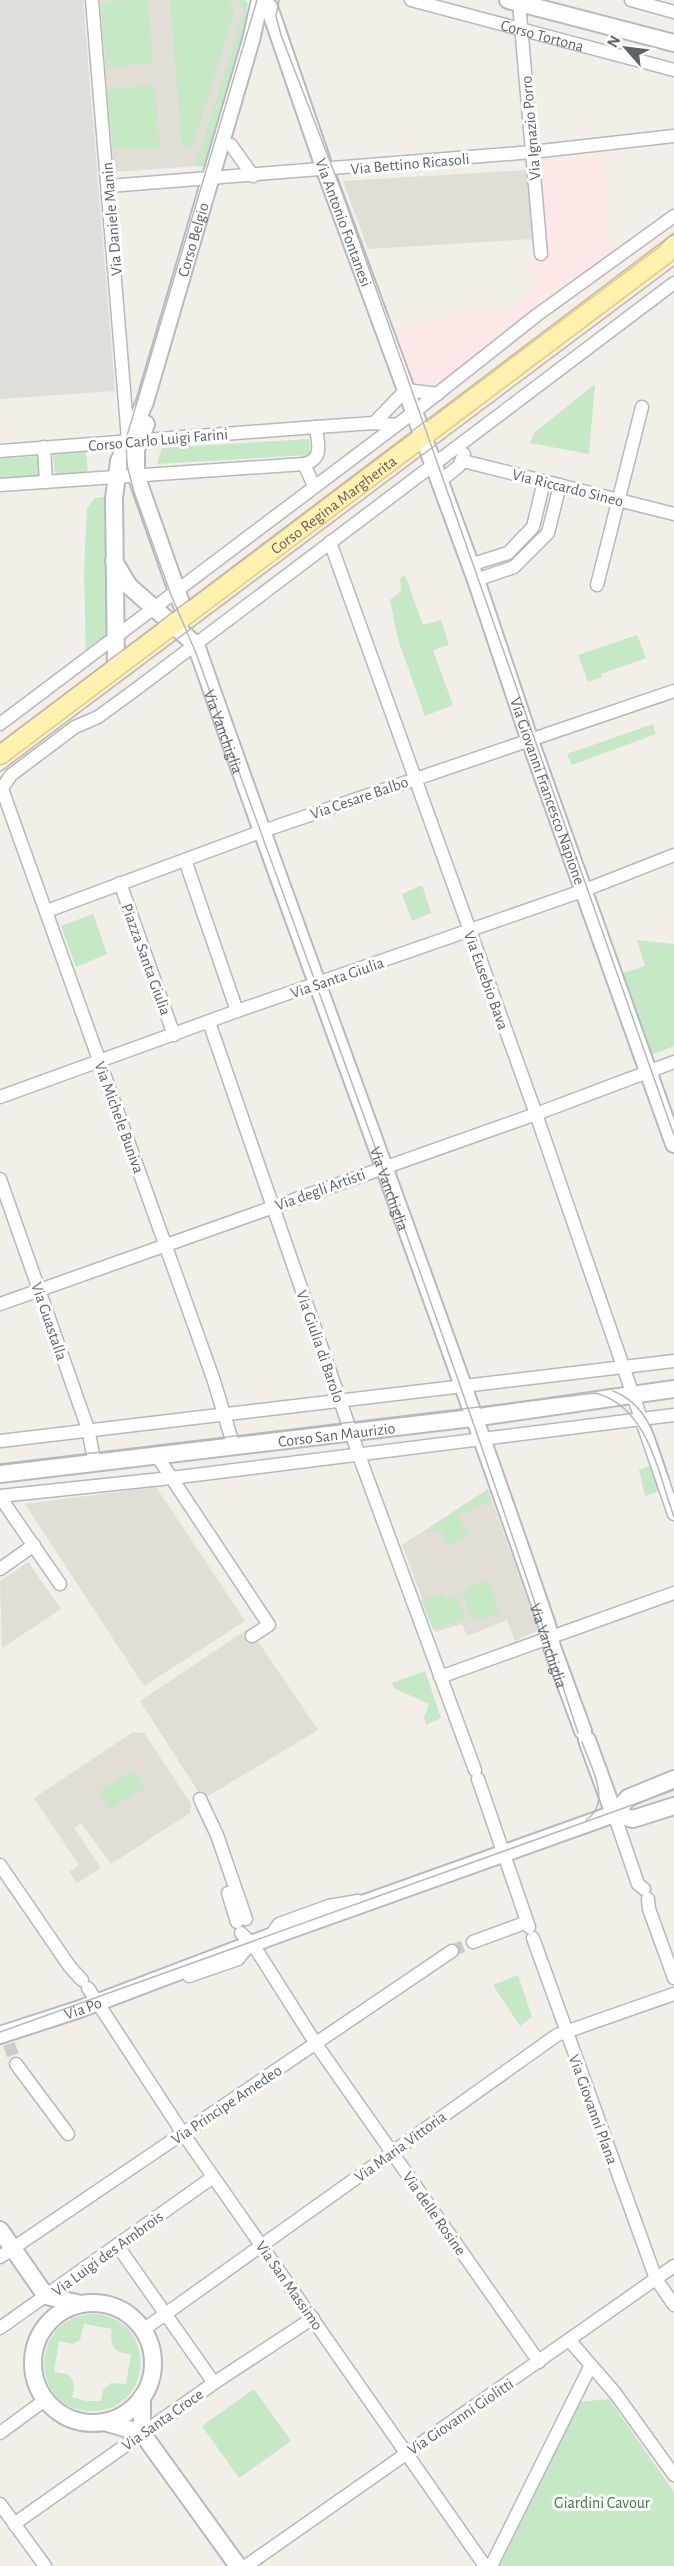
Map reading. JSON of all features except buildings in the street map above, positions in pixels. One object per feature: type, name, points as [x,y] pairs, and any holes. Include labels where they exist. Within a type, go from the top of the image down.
[{"type":"main road","name":"Corso Regina Margherita","points":[[0,755],[672,249]]},
{"type":"street","name":"Via Daniele Manin","points":[[92,0],[134,439]]},
{"type":"street","points":[[251,0],[254,28]]},
{"type":"street","name":"Corso Tortona","points":[[411,0],[674,70]]},
{"type":"street","points":[[631,0],[674,12]]},
{"type":"street","name":"Corso Belgio","points":[[116,668],[118,637],[114,561],[115,477],[156,402],[254,28],[267,2]]},
{"type":"street","name":"Corso Belgio","points":[[216,178],[231,145],[267,2]]},
{"type":"street","name":"Via Antonio Fontanesi","points":[[267,2],[422,437]]},
{"type":"street","name":"Corso Tortona","points":[[514,2],[674,43]]},
{"type":"street","name":"Via Ignazio Porro","points":[[514,2],[521,30],[541,254]]},
{"type":"street","name":"Via Bettino Ricasoli","points":[[109,186],[532,152],[674,136]]},
{"type":"street","points":[[231,145],[253,176]]},
{"type":"street","name":"Corso Regina Margherita","points":[[0,724],[438,394],[537,315],[674,216]]},
{"type":"street","name":"Corso Regina Margherita","points":[[1,790],[11,774],[66,734],[98,717],[196,645],[674,283]]},
{"type":"street","points":[[374,423],[406,390],[438,394]]},
{"type":"street","points":[[597,585],[642,407]]},
{"type":"street","name":"Corso Carlo Luigi Farini","points":[[0,451],[134,439],[374,423],[396,425]]},
{"type":"street","points":[[314,486],[304,464],[316,459],[319,455],[316,427]]},
{"type":"street","name":"Via Giovanni Francesco Napione","points":[[422,437],[473,573],[529,738],[674,1144]]},
{"type":"street","points":[[440,483],[463,461],[468,438]]},
{"type":"street","name":"Corso Belgio","points":[[134,439],[136,475]]},
{"type":"street","points":[[44,447],[46,482]]},
{"type":"street","name":"Via Riccardo Sineo","points":[[463,461],[674,514]]},
{"type":"street","name":"Corso Carlo Luigi Farini","points":[[0,484],[304,464]]},
{"type":"street","points":[[136,475],[177,590],[178,619],[196,645]]},
{"type":"street","points":[[473,573],[497,557],[508,553],[533,527],[544,481]]},
{"type":"street","points":[[473,573],[501,572],[514,567],[548,533],[560,485]]},
{"type":"street","points":[[536,513],[552,516]]},
{"type":"street","points":[[520,540],[531,550]]},
{"type":"street","name":"Via Eusebio Bava","points":[[330,542],[417,777],[674,1514]]},
{"type":"street","points":[[497,557],[501,572]]},
{"type":"street","points":[[114,561],[129,586],[153,609],[178,619]]},
{"type":"street","name":"Via Vanchiglia","points":[[196,645],[382,1167],[483,1438],[550,1637],[614,1814]]},
{"type":"street","name":"Via Cesare Balbo","points":[[47,911],[262,831],[529,738],[674,691]]},
{"type":"street","name":"Via Michele Buniva","points":[[1,790],[47,911],[225,1414],[234,1447]]},
{"type":"street","name":"Via Santa Giulia","points":[[0,1097],[237,1011],[585,890],[674,855]]},
{"type":"street","points":[[185,860],[237,1011]]},
{"type":"street","name":"Piazza Santa Giulia","points":[[120,883],[174,1035]]},
{"type":"street","name":"Via Giulia di Barolo","points":[[209,1022],[358,1453],[441,1677],[503,1854]]},
{"type":"street","name":"Via degli Artisti","points":[[0,1304],[536,1114],[674,1062]]},
{"type":"street","name":"Via Guastalla","points":[[0,1179],[88,1429],[95,1464]]},
{"type":"street","name":"Corso San Maurizio","points":[[0,1441],[674,1361]]},
{"type":"street","name":"Corso San Maurizio","points":[[0,1474],[474,1418],[674,1389]]},
{"type":"street","name":"Corso San Maurizio","points":[[0,1496],[171,1478],[674,1415]]},
{"type":"street","name":"Via Eusebio Bava","points":[[641,1419],[651,1430],[674,1496]]},
{"type":"street","points":[[157,1456],[270,1625],[252,1636]]},
{"type":"street","points":[[0,1496],[60,1584]]},
{"type":"street","points":[[0,1569],[34,1545]]},
{"type":"street","points":[[441,1677],[674,1593]]},
{"type":"street","points":[[614,1814],[627,1798],[674,1779]]},
{"type":"street","name":"Via delle Rosine","points":[[200,1799],[210,1822],[212,1838],[246,1932],[316,2044],[539,2362]]},
{"type":"street","points":[[614,1814],[633,1819],[674,1806]]},
{"type":"street","points":[[614,1814],[674,1978]]},
{"type":"street","name":"Via Po","points":[[5,2037],[89,1990],[165,1977],[246,1932],[270,1937],[614,1814]]},
{"type":"street","name":"Via Giovanni Plana","points":[[503,1854],[656,2279],[674,2305]]},
{"type":"street","name":"Via San Massimo","points":[[0,1865],[70,1967],[89,1990],[182,2133],[485,2566]]},
{"type":"street","points":[[478,1940],[530,1929]]},
{"type":"street","name":"Via Principe Amedeo","points":[[6,2253],[452,1951]]},
{"type":"street","name":"Via Maria Vittoria","points":[[143,2330],[557,2035],[674,1994]]},
{"type":"street","points":[[16,2064],[68,2134]]},
{"type":"street","name":"Via Luigi des Ambrois","points":[[0,2328],[213,2177]]},
{"type":"street","points":[[0,2230],[6,2253],[46,2296],[81,2304],[98,2303],[114,2306],[129,2315],[143,2330],[151,2348],[153,2364],[150,2381],[142,2397],[125,2414],[104,2422],[87,2423],[73,2420],[59,2413],[45,2400],[33,2372],[33,2353],[40,2333],[46,2296]]},
{"type":"street","points":[[117,2245],[214,2383]]},
{"type":"street","name":"Via Giovanni Giolitti","points":[[246,2566],[674,2266]]},
{"type":"street","points":[[40,2333],[56,2315],[81,2304]]},
{"type":"street","name":"Via Santa Croce","points":[[14,2524],[214,2383],[313,2318]]},
{"type":"street","points":[[570,2341],[590,2367],[615,2393],[674,2475]]},
{"type":"street","points":[[491,2566],[590,2367]]},
{"type":"street","points":[[142,2397],[142,2433],[238,2566]]},
{"type":"street","points":[[0,2433],[45,2400]]},
{"type":"street","points":[[104,2422],[142,2433]]},
{"type":"street","points":[[0,2504],[45,2566]]},
{"type":"shaded area","points":[[0,0],[83,0],[115,391],[0,399]]},
{"type":"shaded area","points":[[100,0],[235,0],[244,9],[195,166],[114,172]]},
{"type":"shaded area","points":[[604,158],[609,239],[618,252],[437,390],[428,382],[411,382],[394,332],[460,312],[510,310],[533,292],[532,263],[545,254],[541,161]]},
{"type":"shaded area","points":[[528,170],[533,239],[368,249],[343,181]]},
{"type":"shaded area","points":[[156,1487],[245,1621],[144,1686],[25,1504]]},
{"type":"shaded area","points":[[488,1489],[538,1630],[515,1641],[507,1620],[467,1636],[462,1624],[435,1632],[402,1545]]},
{"type":"shaded area","points":[[28,1562],[61,1609],[2,1648],[0,1581]]},
{"type":"shaded area","points":[[249,1628],[318,1730],[203,1799],[140,1701]]},
{"type":"shaded area","points":[[133,1732],[144,1733],[191,1804],[190,1813],[111,1864],[81,1823],[74,1828],[101,1868],[77,1883],[69,1872],[79,1865],[34,1798]]},
{"type":"green space","points":[[125,0],[148,0],[153,63],[106,67],[100,4]]},
{"type":"green space","points":[[170,0],[229,0],[234,13],[193,145],[182,147]]},
{"type":"green space","points":[[235,0],[245,0],[248,5],[246,11],[250,16],[204,167],[195,166],[244,9]]},
{"type":"green space","points":[[155,85],[160,149],[113,150],[107,89]]},
{"type":"green space","points":[[595,384],[589,454],[530,443],[534,433]]},
{"type":"green space","points":[[309,439],[310,455],[157,464],[162,448]]},
{"type":"green space","points":[[86,451],[88,474],[55,476],[53,454]]},
{"type":"green space","points":[[39,456],[40,477],[0,480],[0,459]]},
{"type":"green space","points":[[110,496],[118,637],[86,660],[84,571],[87,508],[95,498]]},
{"type":"green space","points":[[405,575],[423,625],[441,620],[449,645],[433,650],[453,705],[425,716],[398,639],[390,600],[401,591],[400,578]]},
{"type":"green space","points":[[637,635],[646,658],[601,674],[602,677],[588,682],[578,655]]},
{"type":"green space","points":[[653,724],[656,734],[572,765],[567,754]]},
{"type":"green space","points":[[422,885],[431,913],[412,921],[402,894]]},
{"type":"green space","points":[[93,914],[107,954],[76,967],[61,926]]},
{"type":"green space","points":[[637,940],[674,944],[674,1046],[651,1055],[620,974],[645,966]]},
{"type":"green space","points":[[656,1463],[665,1489],[645,1496],[639,1470]]},
{"type":"green space","points":[[488,1489],[492,1502],[458,1515],[469,1537],[447,1545],[442,1531],[423,1533]]},
{"type":"green space","points":[[482,1581],[491,1584],[499,1612],[478,1620],[471,1616],[463,1595],[467,1587]]},
{"type":"green space","points":[[443,1593],[447,1599],[457,1595],[466,1619],[433,1629],[421,1600]]},
{"type":"green space","points":[[425,1671],[441,1718],[426,1725],[424,1717],[429,1704],[394,1688],[392,1683]]},
{"type":"green space","points":[[134,1770],[145,1787],[110,1810],[98,1792]]},
{"type":"green space","points":[[518,1975],[532,2017],[520,2026],[493,1985]]},
{"type":"green space","points":[[95,2314],[116,2320],[130,2332],[139,2348],[140,2366],[136,2383],[127,2398],[111,2408],[90,2411],[70,2406],[55,2395],[47,2379],[44,2362],[48,2344],[58,2329],[73,2318]],"holes":[[[84,2324],[112,2329],[111,2340],[114,2348],[131,2354],[126,2384],[111,2383],[103,2390],[101,2401],[86,2401],[72,2397],[73,2382],[68,2374],[54,2372],[59,2341],[73,2344],[80,2340]]]},
{"type":"green space","points":[[254,2389],[291,2441],[239,2478],[202,2426]]},
{"type":"green space","name":"Giardini Cavour","points":[[609,2399],[674,2492],[674,2566],[500,2566],[580,2402]]},
{"type":"tunnel","points":[[452,1951],[473,1942]]},
{"type":"tunnel","points":[[9,2044],[16,2064]]},
{"type":"tram line","points":[[257,0],[126,439],[127,465],[134,492],[171,595],[196,653],[439,1326],[578,1733]]},
{"type":"tram line","points":[[279,0],[276,16],[281,35],[343,195],[674,1135]]},
{"type":"tram line","points":[[0,743],[674,233]]},
{"type":"tram line","points":[[0,772],[674,266]]},
{"type":"tram line","points":[[613,1391],[626,1397],[644,1416],[656,1439],[669,1478]]},
{"type":"tram line","points":[[0,1464],[595,1393],[613,1400],[639,1426],[656,1462],[674,1517]]},
{"type":"tram line","points":[[582,1742],[594,1772],[599,1794],[598,1804],[586,1820]]},
{"type":"tram line","points":[[0,2032],[674,1790]]}]
